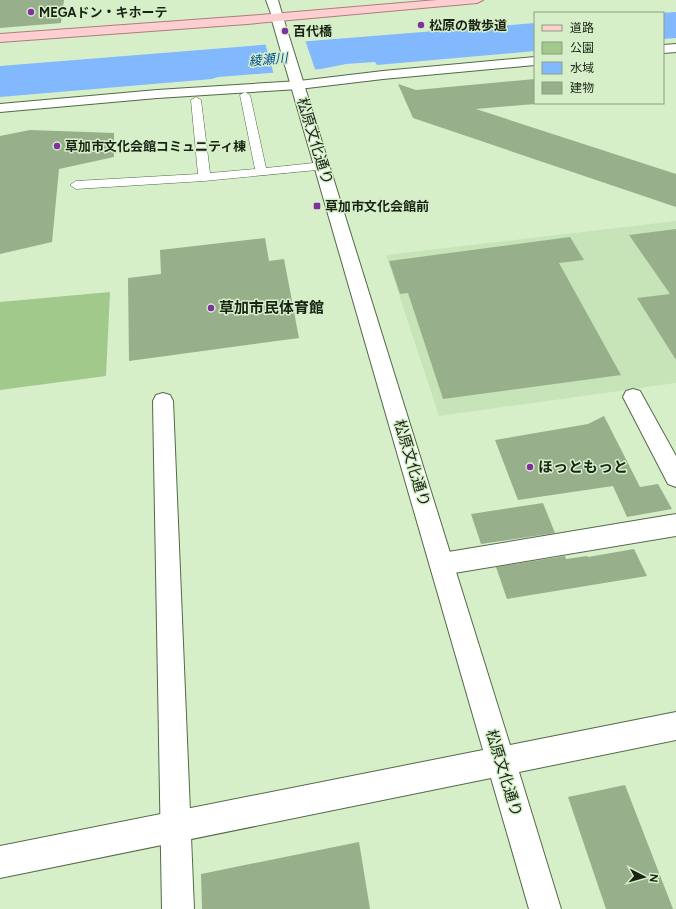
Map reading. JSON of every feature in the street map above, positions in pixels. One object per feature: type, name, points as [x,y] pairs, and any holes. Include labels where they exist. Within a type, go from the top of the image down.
[{"type":"main road","points":[[0,38],[477,0]]},
{"type":"street","name":"松原文化通り","points":[[272,0],[298,82],[545,909]]},
{"type":"street","points":[[664,49],[676,48]]},
{"type":"street","points":[[0,108],[534,61]]},
{"type":"street","points":[[633,397],[676,477]]},
{"type":"street","points":[[163,401],[178,909]]},
{"type":"street","points":[[442,564],[676,525]]},
{"type":"street","points":[[0,862],[676,726]]},
{"type":"lane","points":[[245,95],[261,170]]},
{"type":"lane","points":[[196,100],[204,177]]},
{"type":"lane","points":[[76,185],[204,177],[261,170],[323,166]]},
{"type":"shaded area","points":[[676,221],[676,383],[439,416],[386,255]]},
{"type":"green space","points":[[110,292],[106,376],[0,390],[0,302]]},
{"type":"water","points":[[676,12],[676,38],[664,39],[664,13]]},
{"type":"water","name":"綾瀬川","points":[[534,23],[534,51],[377,65],[375,62],[346,64],[321,69],[0,97],[0,66]]},
{"type":"pier","points":[[305,40],[316,72],[274,75],[265,43]]},
{"type":"building","name":"MEGAドン・キホーテ","points":[[0,0],[64,0],[61,23],[0,28]]},
{"type":"building","points":[[534,79],[535,104],[476,109],[676,174],[676,207],[413,118],[398,84],[416,90]]},
{"type":"building","points":[[30,130],[114,133],[114,157],[59,169],[52,242],[0,254],[0,136]]},
{"type":"building","points":[[676,229],[676,360],[637,298],[670,294],[629,235]]},
{"type":"building","points":[[570,237],[584,260],[559,263],[621,375],[443,399],[408,293],[400,294],[389,261]]},
{"type":"building","name":"草加市民体育館","points":[[265,238],[269,261],[284,259],[299,338],[129,361],[128,278],[161,274],[160,250]]},
{"type":"building","points":[[604,416],[640,487],[658,484],[672,509],[627,517],[613,486],[518,500],[495,440],[588,424]]},
{"type":"building","points":[[543,503],[555,533],[481,544],[471,514]]},
{"type":"building","points":[[634,549],[647,576],[507,599],[496,567],[565,556],[566,559],[588,557]]},
{"type":"building","points":[[625,785],[673,909],[606,909],[568,797]]},
{"type":"building","points":[[359,842],[370,909],[202,909],[201,874]]},
{"type":"place","name":"MEGAドン・キホーテ","points":[[31,12]]},
{"type":"place","name":"松原の散歩道","points":[[421,25]]},
{"type":"place","name":"百代橋","points":[[285,31]]},
{"type":"place","name":"草加市文化会館コミュニティ棟","points":[[57,146]]},
{"type":"place","name":"草加市文化会館前","points":[[317,206]]},
{"type":"place","name":"草加市民体育館","points":[[211,308]]},
{"type":"place","name":"ほっともっと","points":[[530,467]]}]
